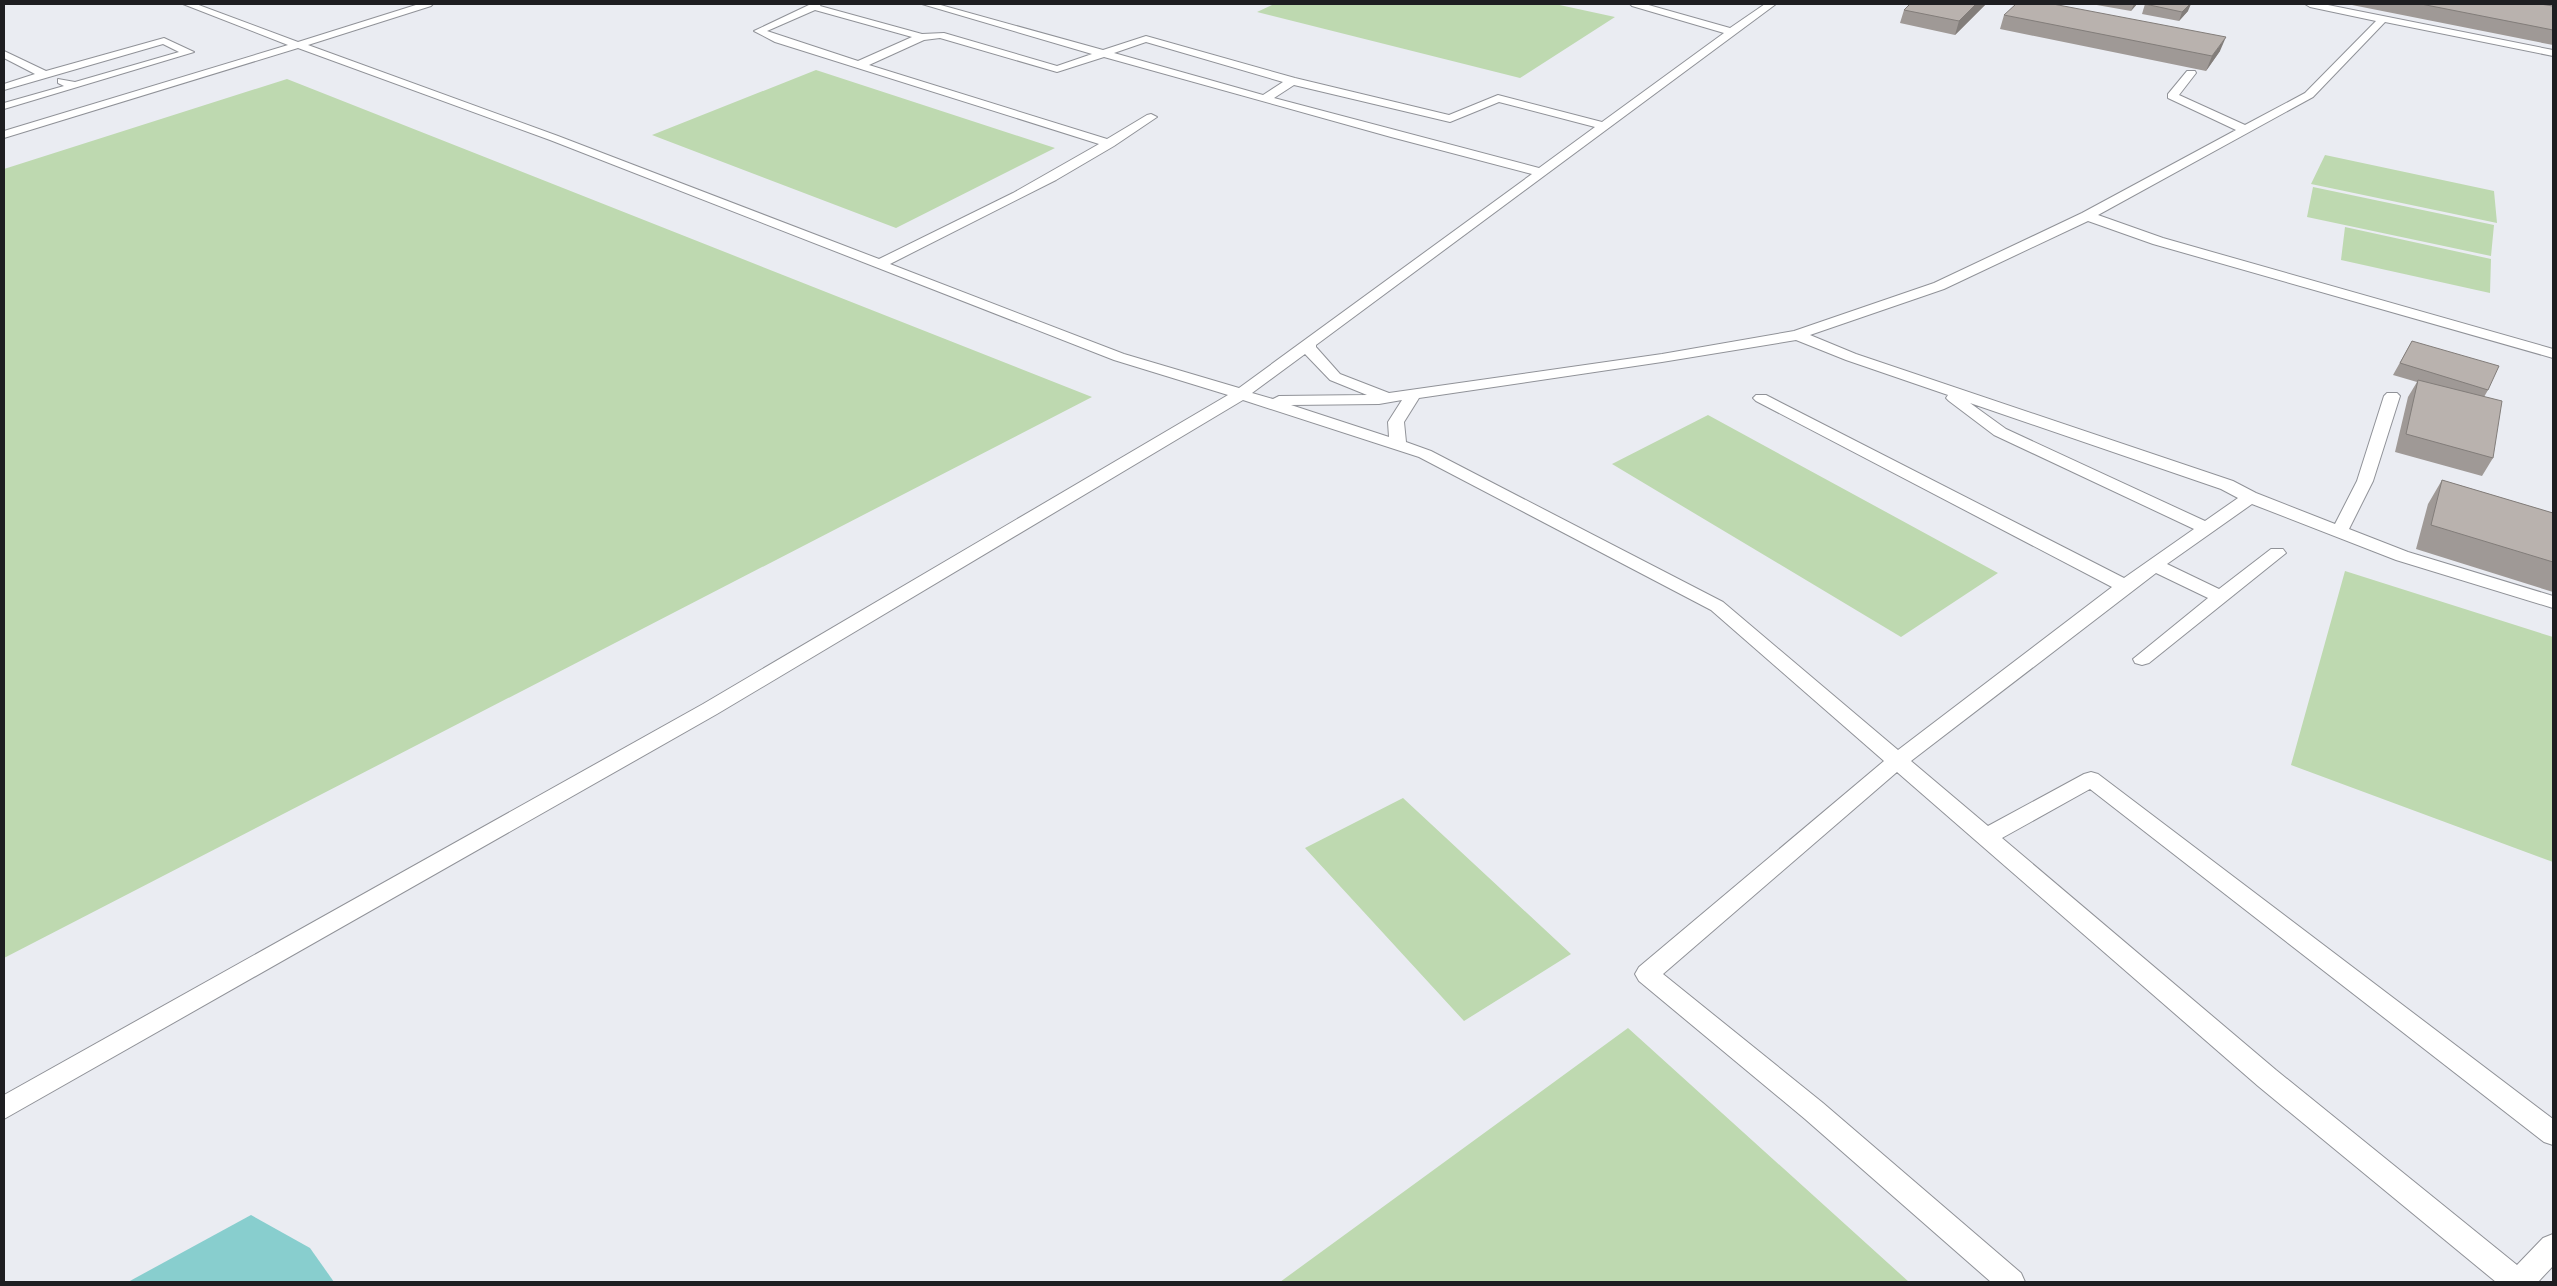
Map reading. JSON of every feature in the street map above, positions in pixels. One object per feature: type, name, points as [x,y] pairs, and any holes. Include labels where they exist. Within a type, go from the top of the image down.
[{"type":"lane","points":[[188,4],[554,138],[1119,357],[1241,394],[1425,454],[1717,606],[2268,1078],[2519,1282],[2553,1247]]},
{"type":"lane","points":[[4,135],[428,4]]},
{"type":"lane","points":[[927,4],[1264,99],[1539,172]]},
{"type":"lane","points":[[1635,4],[1732,32]]},
{"type":"lane","points":[[4,1108],[710,709],[1241,394],[1539,172],[1771,4]]},
{"type":"lane","points":[[2310,4],[2553,53]]},
{"type":"lane","points":[[922,37],[815,5],[759,31],[779,40],[1110,144]]},
{"type":"lane","points":[[1266,402],[1388,398],[1662,358],[1797,335],[1939,286],[2087,216],[2310,95],[2383,19]]},
{"type":"lane","points":[[858,65],[922,37],[940,35],[1056,68],[1146,39],[1292,81],[1450,119],[1498,98],[1602,126]]},
{"type":"lane","points":[[4,87],[164,41],[189,52],[4,106]]},
{"type":"lane","points":[[4,54],[45,75],[74,86]]},
{"type":"lane","points":[[2191,73],[2172,96],[2246,130]]},
{"type":"lane","points":[[1264,99],[1292,81]]},
{"type":"lane","points":[[879,264],[968,222],[1110,144],[1151,117]]},
{"type":"lane","points":[[2087,216],[2158,241],[2553,354]]},
{"type":"lane","points":[[1797,335],[1851,357],[2227,485],[2250,497],[2340,530],[2402,556],[2553,602]]},
{"type":"lane","points":[[1311,341],[1308,348],[1335,377],[1388,398]]},
{"type":"lane","points":[[1941,388],[2000,432],[2207,528]]},
{"type":"lane","points":[[1398,445],[1396,422],[1414,394]]},
{"type":"lane","points":[[2340,530],[2365,481],[2392,396]]},
{"type":"lane","points":[[1761,398],[2125,586]]},
{"type":"lane","points":[[2011,1282],[1814,1110],[1647,974],[1897,761],[2125,586],[2250,497]]},
{"type":"lane","points":[[2142,659],[2277,553]]},
{"type":"lane","points":[[2154,565],[2221,597]]},
{"type":"lane","points":[[1986,837],[2091,779],[2553,1134]]},
{"type":"green space","points":[[1274,4],[1555,4],[1615,17],[1520,78],[1257,12]]},
{"type":"green space","points":[[816,70],[1055,148],[896,228],[652,135]]},
{"type":"green space","points":[[287,79],[1092,397],[4,958],[4,169]]},
{"type":"green space","points":[[2325,155],[2494,191],[2497,223],[2311,184]]},
{"type":"green space","points":[[2313,187],[2494,225],[2491,256],[2307,217]]},
{"type":"green space","points":[[2345,227],[2491,259],[2490,293],[2341,260]]},
{"type":"green space","points":[[1708,415],[1998,573],[1901,637],[1612,464]]},
{"type":"green space","points":[[2345,571],[2553,637],[2553,862],[2291,765]]},
{"type":"green space","points":[[1403,798],[1571,954],[1464,1021],[1305,848]]},
{"type":"green space","points":[[1628,1028],[1909,1282],[1280,1282]]},
{"type":"water","points":[[251,1215],[310,1248],[334,1282],[128,1282]]},
{"type":"building","points":[[1910,4],[1976,4],[1959,21],[1904,10]]},
{"type":"building","points":[[2016,4],[2053,4],[2226,37],[2212,56],[2004,15]]},
{"type":"building","points":[[2145,4],[2190,4],[2182,12]]},
{"type":"building","points":[[2421,4],[2540,4],[2553,6],[2553,30]]},
{"type":"building","points":[[2412,341],[2499,366],[2488,390],[2400,363]]},
{"type":"building","points":[[2418,380],[2502,401],[2493,458],[2406,434]]},
{"type":"building","points":[[2442,480],[2553,513],[2553,562],[2431,525]]}]
